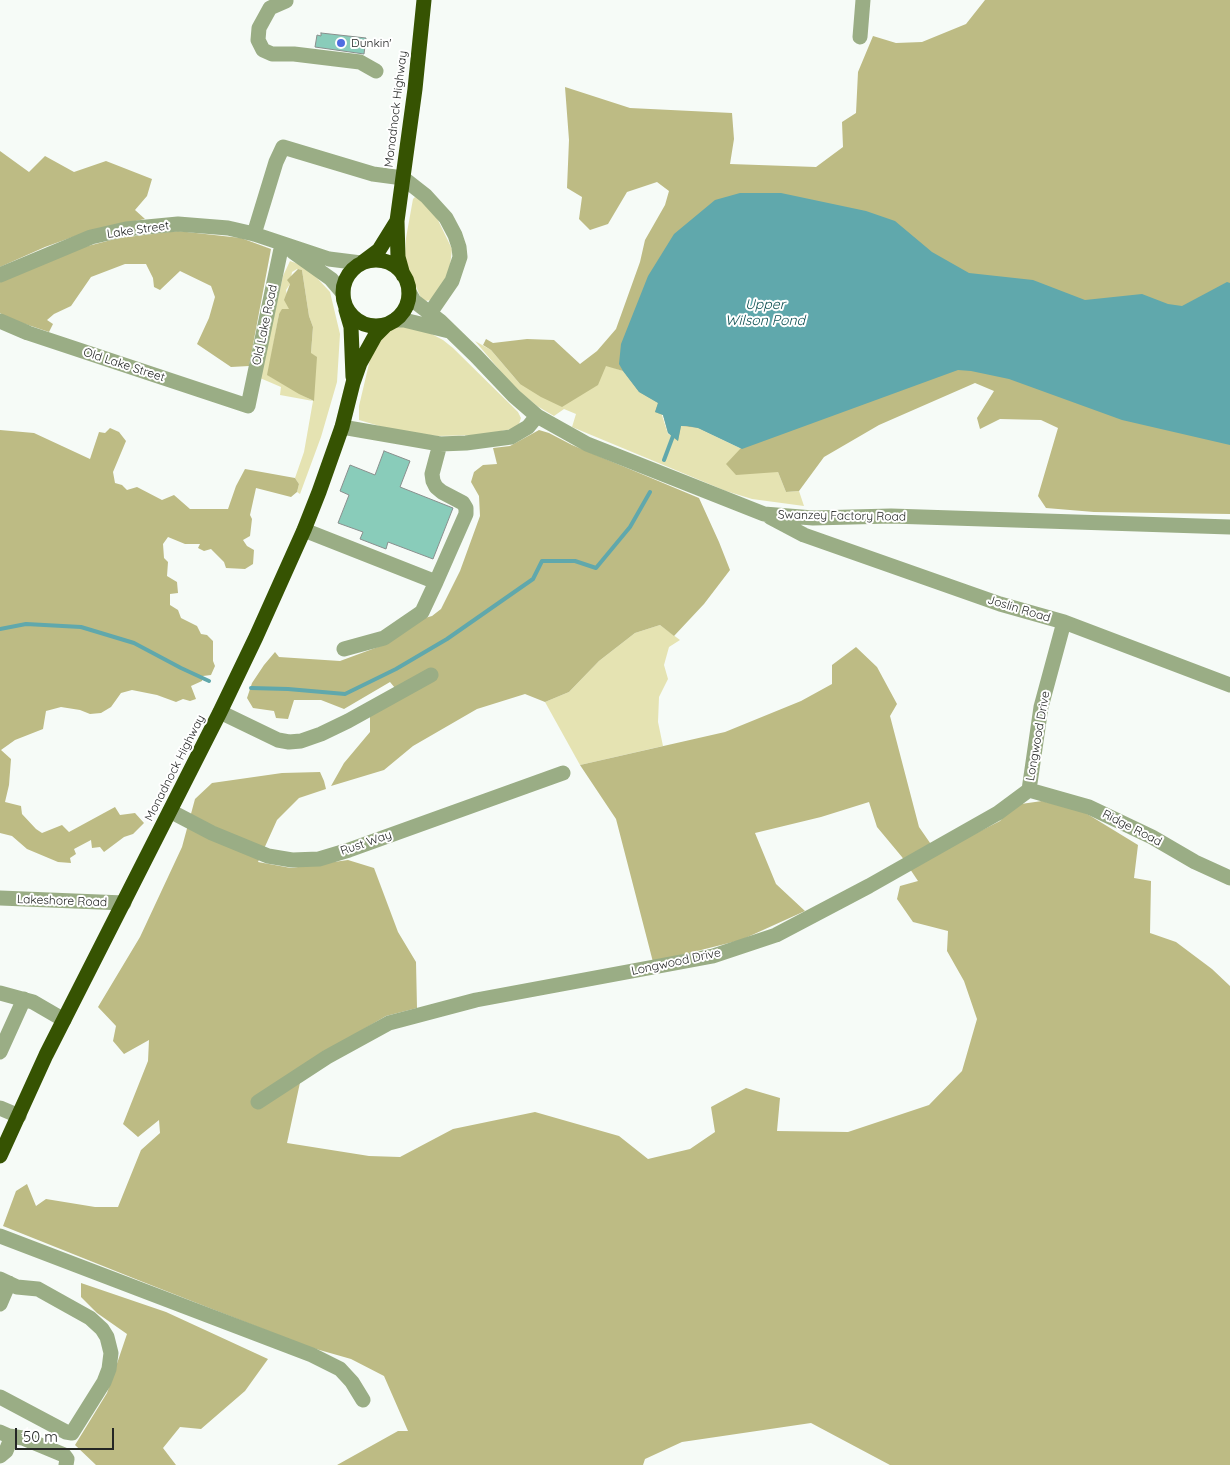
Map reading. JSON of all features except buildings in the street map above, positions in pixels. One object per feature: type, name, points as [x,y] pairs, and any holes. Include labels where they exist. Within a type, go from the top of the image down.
[{"type":"highway","name":"Monadnock Highway","points":[[403,275],[398,257],[397,221],[415,89],[424,0]]},
{"type":"highway","name":"Monadnock Highway","points":[[362,263],[379,250],[397,221]]},
{"type":"highway","points":[[381,260],[397,268],[403,275],[408,283],[409,292],[405,310],[391,322],[372,326],[361,324],[346,309],[343,293],[346,278],[352,269],[362,263],[381,260]]},
{"type":"highway","name":"Monadnock Highway","points":[[346,309],[350,327],[353,383]]},
{"type":"highway","name":"Monadnock Highway","points":[[0,1156],[46,1056],[220,712],[304,530],[342,427],[360,363],[375,336],[391,322]]},
{"type":"street","points":[[286,0],[270,8],[259,28],[258,40],[263,50],[272,54],[294,54],[360,62],[376,71]]},
{"type":"street","points":[[419,0],[424,0]]},
{"type":"street","points":[[860,37],[863,0]]},
{"type":"street","points":[[254,234],[276,162],[281,149],[284,147],[373,174],[403,178],[426,196],[446,218],[459,247],[460,257],[452,281],[430,313]]},
{"type":"street","name":"Lake Street","points":[[0,275],[91,237],[126,229],[178,224],[228,228],[254,234],[335,260],[362,263]]},
{"type":"street","name":"Lake Street","points":[[282,244],[322,271],[343,293]]},
{"type":"street","name":"Old Lake Road","points":[[248,406],[282,244]]},
{"type":"street","name":"Swanzey Factory Road","points":[[409,292],[414,300],[450,331],[514,396],[537,416],[587,444],[764,514],[813,518],[891,516],[1230,527]]},
{"type":"street","points":[[391,322],[404,320],[450,331]]},
{"type":"street","name":"Old Lake Street","points":[[0,321],[28,333],[248,406]]},
{"type":"street","points":[[342,427],[440,444],[466,443],[512,437],[528,426],[537,416]]},
{"type":"street","points":[[344,649],[384,638],[422,612],[466,514],[466,508],[463,503],[442,492],[433,481],[432,474],[440,444]]},
{"type":"street","name":"Joslin Road","points":[[764,514],[807,536],[1000,604],[1064,622],[1230,685]]},
{"type":"street","points":[[807,536],[813,518]]},
{"type":"street","points":[[304,530],[436,582]]},
{"type":"street","name":"Longwood Drive","points":[[258,1102],[327,1057],[389,1023],[476,1000],[713,956],[776,934],[868,886],[998,813],[1029,790],[1041,707],[1064,622]]},
{"type":"street","points":[[220,712],[278,740],[289,742],[301,741],[348,721],[431,675]]},
{"type":"street","name":"Rust Way","points":[[170,812],[212,833],[268,856],[292,860],[319,859],[563,773]]},
{"type":"street","name":"Ridge Road","points":[[1029,790],[1089,807],[1152,837],[1195,862],[1230,878]]},
{"type":"street","name":"Lakeshore Road","points":[[0,898],[124,903]]},
{"type":"street","points":[[0,993],[33,1002],[64,1020]]},
{"type":"street","points":[[0,1052],[24,999]]},
{"type":"street","points":[[0,1108],[19,1116]]},
{"type":"street","points":[[0,1236],[312,1355],[340,1369],[352,1382],[363,1400]]},
{"type":"street","points":[[0,1304],[5,1281],[17,1287],[38,1289],[90,1318],[102,1329],[110,1344],[111,1361],[104,1382],[72,1433],[66,1432],[0,1397]]},
{"type":"street","points":[[0,1456],[8,1447],[10,1441],[4,1434]]},
{"type":"street","points":[[4,1434],[23,1438],[64,1455],[67,1459],[66,1465]]},
{"type":"shaded area","points":[[985,0],[1230,0],[1230,514],[1094,512],[1046,508],[1038,496],[1058,428],[1041,420],[1000,419],[980,429],[977,418],[994,391],[975,383],[879,425],[824,457],[799,491],[786,492],[778,472],[736,475],[726,464],[741,448],[698,428],[681,426],[678,441],[668,433],[663,415],[655,412],[658,403],[639,392],[623,371],[606,366],[598,385],[562,407],[520,384],[491,350],[483,345],[486,339],[493,343],[527,339],[554,340],[580,364],[597,351],[616,329],[640,262],[645,240],[665,205],[669,191],[657,182],[627,192],[608,224],[590,230],[579,219],[582,197],[567,188],[569,140],[565,87],[630,108],[732,113],[734,139],[730,164],[816,167],[843,147],[842,122],[856,113],[858,72],[873,36],[896,43],[922,42],[966,24]]},
{"type":"shaded area","points":[[0,151],[29,172],[45,156],[74,172],[106,161],[152,179],[147,196],[135,210],[145,219],[92,230],[45,247],[0,267]]},
{"type":"shaded area","points":[[415,197],[423,200],[435,214],[452,249],[449,275],[432,300],[425,301],[421,298],[407,266],[405,256],[406,238],[413,199]]},
{"type":"shaded area","points":[[178,231],[241,238],[271,249],[249,366],[231,367],[197,344],[209,318],[215,297],[211,286],[180,271],[160,290],[154,287],[153,278],[146,264],[125,264],[91,277],[71,306],[54,314],[47,320],[53,324],[49,332],[7,318],[0,313],[0,282],[80,248],[119,238]]},
{"type":"shaded area","points":[[290,261],[307,267],[330,292],[340,334],[337,382],[321,437],[300,494],[297,492],[299,484],[295,478],[304,452],[313,401],[280,395],[281,387],[260,378],[283,276]],"holes":[[[297,269],[302,270],[309,316],[313,327],[311,353],[313,401],[268,375],[279,314],[290,310],[286,290],[290,284],[292,272]]]},
{"type":"shaded area","points":[[298,269],[302,270],[309,316],[313,327],[311,353],[317,357],[314,401],[267,375],[279,314],[282,309],[289,309],[284,300],[290,284],[287,280]]},
{"type":"shaded area","points":[[396,327],[411,327],[426,331],[443,340],[518,412],[521,418],[519,424],[512,429],[480,435],[437,436],[393,430],[359,420],[359,406],[372,351],[388,330]]},
{"type":"shaded area","points":[[475,341],[491,350],[520,384],[606,365],[623,371],[639,392],[658,403],[668,434],[673,436],[681,426],[698,428],[742,449],[778,472],[786,492],[799,491],[804,506],[752,499],[726,491],[572,427],[576,414],[564,409],[554,416],[537,406],[513,386]]},
{"type":"shaded area","points":[[110,428],[119,432],[126,441],[113,472],[115,483],[122,485],[127,490],[137,487],[162,500],[174,495],[190,509],[228,509],[236,486],[245,469],[295,478],[299,484],[297,492],[291,497],[256,488],[250,515],[252,519],[250,536],[243,540],[247,546],[254,550],[253,564],[245,569],[226,568],[224,562],[211,549],[204,551],[198,548],[200,544],[185,544],[168,537],[163,544],[164,558],[168,562],[167,576],[177,582],[178,593],[170,594],[170,605],[178,610],[181,618],[197,626],[201,634],[207,635],[213,641],[213,661],[215,666],[211,675],[203,676],[202,681],[191,686],[196,699],[190,701],[183,699],[176,702],[157,695],[132,690],[121,693],[111,707],[101,713],[90,714],[80,710],[61,707],[46,711],[43,729],[15,740],[1,750],[11,759],[9,785],[5,802],[21,806],[22,814],[42,833],[62,825],[69,832],[115,807],[120,815],[135,813],[144,823],[133,834],[124,837],[104,852],[100,847],[92,848],[91,840],[74,849],[76,854],[70,858],[71,863],[58,862],[27,849],[12,836],[0,833],[0,430],[34,433],[90,459],[99,432],[105,433]]},
{"type":"shaded area","points":[[539,430],[699,498],[730,570],[704,604],[674,636],[660,625],[635,633],[599,661],[569,692],[545,702],[525,694],[477,709],[413,746],[384,770],[331,786],[344,763],[370,732],[370,705],[395,688],[390,682],[344,709],[321,700],[294,700],[288,719],[276,718],[274,711],[253,708],[247,698],[252,683],[275,652],[279,657],[340,661],[386,644],[441,609],[460,571],[480,516],[479,496],[471,482],[474,472],[483,465],[497,464],[493,448],[510,446]]},
{"type":"shaded area","points":[[660,625],[680,640],[669,647],[664,665],[668,679],[659,697],[658,722],[663,746],[580,765],[545,702],[569,692],[599,661],[635,633]]},
{"type":"shaded area","points":[[856,647],[877,667],[897,704],[890,716],[919,827],[937,853],[1000,821],[1014,805],[1042,801],[1084,812],[1138,845],[1134,878],[1151,881],[1150,933],[1176,942],[1212,969],[1230,986],[1230,1465],[890,1465],[811,1423],[682,1442],[645,1459],[643,1465],[337,1465],[398,1431],[408,1431],[384,1376],[351,1359],[309,1347],[3,1226],[16,1191],[27,1184],[36,1206],[46,1199],[95,1207],[118,1207],[141,1150],[160,1133],[159,1120],[138,1137],[123,1124],[148,1061],[149,1040],[124,1054],[113,1041],[116,1026],[98,1007],[140,937],[182,847],[195,799],[212,783],[282,773],[320,772],[326,789],[299,798],[277,820],[258,862],[291,868],[348,860],[374,868],[398,932],[416,962],[417,1008],[386,1016],[304,1064],[287,1143],[369,1156],[400,1157],[453,1129],[535,1112],[619,1136],[648,1159],[690,1149],[715,1132],[711,1107],[746,1088],[780,1098],[777,1131],[848,1132],[929,1105],[962,1071],[977,1019],[964,981],[947,951],[948,931],[913,922],[897,899],[900,886],[918,881],[902,857],[877,827],[869,802],[821,817],[755,833],[776,884],[805,911],[741,940],[653,962],[616,819],[580,765],[725,732],[801,701],[832,684],[832,665]]},
{"type":"shaded area","points":[[81,1283],[166,1312],[268,1359],[245,1391],[201,1429],[180,1427],[163,1448],[176,1465],[96,1465],[75,1445],[107,1393],[127,1334],[97,1313],[81,1297]]},
{"type":"water","name":"Upper Wilson Pond","points":[[740,193],[781,193],[866,211],[895,221],[932,252],[969,273],[1033,280],[1085,300],[1142,294],[1168,304],[1182,306],[1227,282],[1230,283],[1230,445],[1122,420],[1009,379],[958,370],[742,449],[698,428],[687,426],[681,426],[678,441],[668,433],[663,415],[655,412],[658,403],[639,392],[623,371],[619,364],[621,344],[648,276],[674,234],[715,200]]},
{"type":"waterway","points":[[664,460],[673,436]]},
{"type":"waterway","points":[[251,688],[345,694],[396,669],[447,639],[533,579],[542,561],[575,561],[596,568],[630,527],[650,492]]},
{"type":"waterway","points":[[0,629],[26,624],[81,627],[134,643],[209,681]]},
{"type":"place","name":"Dunkin'","points":[[341,43]]}]
